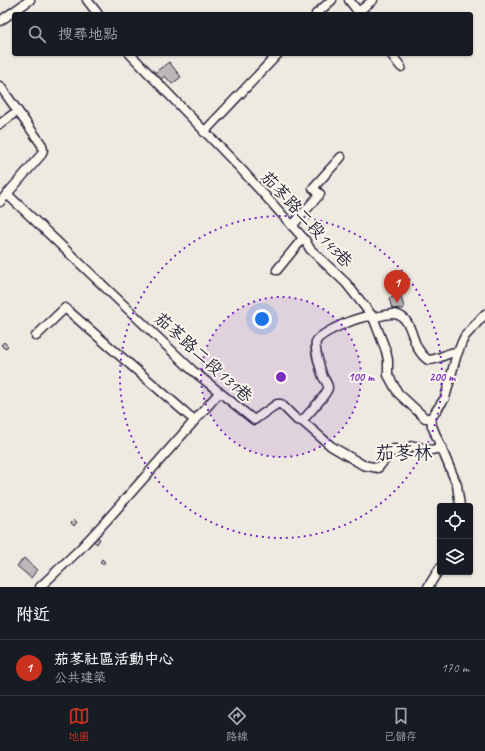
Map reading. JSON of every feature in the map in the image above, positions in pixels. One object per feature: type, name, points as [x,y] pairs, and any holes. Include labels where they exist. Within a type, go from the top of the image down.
[{"type":"street","points":[[13,12],[30,0]]},
{"type":"street","points":[[87,0],[96,12]]},
{"type":"street","points":[[348,0],[358,12]]},
{"type":"street","points":[[360,12],[373,0]]},
{"type":"street","points":[[318,12],[330,1]]},
{"type":"street","points":[[0,21],[12,13]]},
{"type":"street","name":"茄苳路二段143巷","points":[[132,56],[245,174],[303,238],[310,248],[346,283],[372,317],[386,351],[388,360],[387,372],[398,393],[408,400],[414,408],[426,418],[431,418]]},
{"type":"street","points":[[204,132],[276,56]]},
{"type":"street","points":[[392,56],[401,68]]},
{"type":"street","points":[[0,86],[43,148],[42,153],[0,202]]},
{"type":"street","points":[[0,124],[12,115]]},
{"type":"street","points":[[292,226],[320,194],[313,188],[341,157]]},
{"type":"street","name":"茄苳路二段131巷","points":[[7,194],[192,370],[254,420],[279,404],[297,420],[302,421],[338,451],[363,465],[377,468],[394,449],[404,451],[412,446],[431,450],[442,448]]},
{"type":"street","points":[[277,270],[303,238]]},
{"type":"street","points":[[36,336],[65,308],[194,420]]},
{"type":"street","points":[[302,421],[328,389],[323,376],[316,344],[318,337],[325,332],[364,316],[372,317],[392,314],[403,317],[407,322],[418,349],[428,360],[434,360],[452,352],[457,352]]},
{"type":"street","points":[[460,503],[457,485],[432,426],[431,418],[446,398],[457,352],[465,336],[485,314]]},
{"type":"street","points":[[40,587],[79,550],[219,393]]},
{"type":"street","points":[[428,587],[437,573]]},
{"type":"building","points":[[169,62],[181,77],[172,84],[165,76],[160,80],[154,73]]},
{"type":"building","points":[[401,296],[404,308],[402,310],[400,308],[392,309],[389,298]]},
{"type":"building","points":[[4,342],[8,346],[5,349],[1,345]]},
{"type":"building","points":[[74,520],[77,522],[74,526],[71,523]]},
{"type":"building","points":[[96,536],[100,539],[97,544],[92,540]]},
{"type":"building","points":[[24,558],[37,570],[31,578],[17,566]]},
{"type":"building","points":[[102,559],[105,562],[103,564],[100,562]]},
{"type":"place","name":"茄苳社區活動中心","points":[[397,303]]},
{"type":"district","name":"茄苳林","points":[[404,452]]}]
